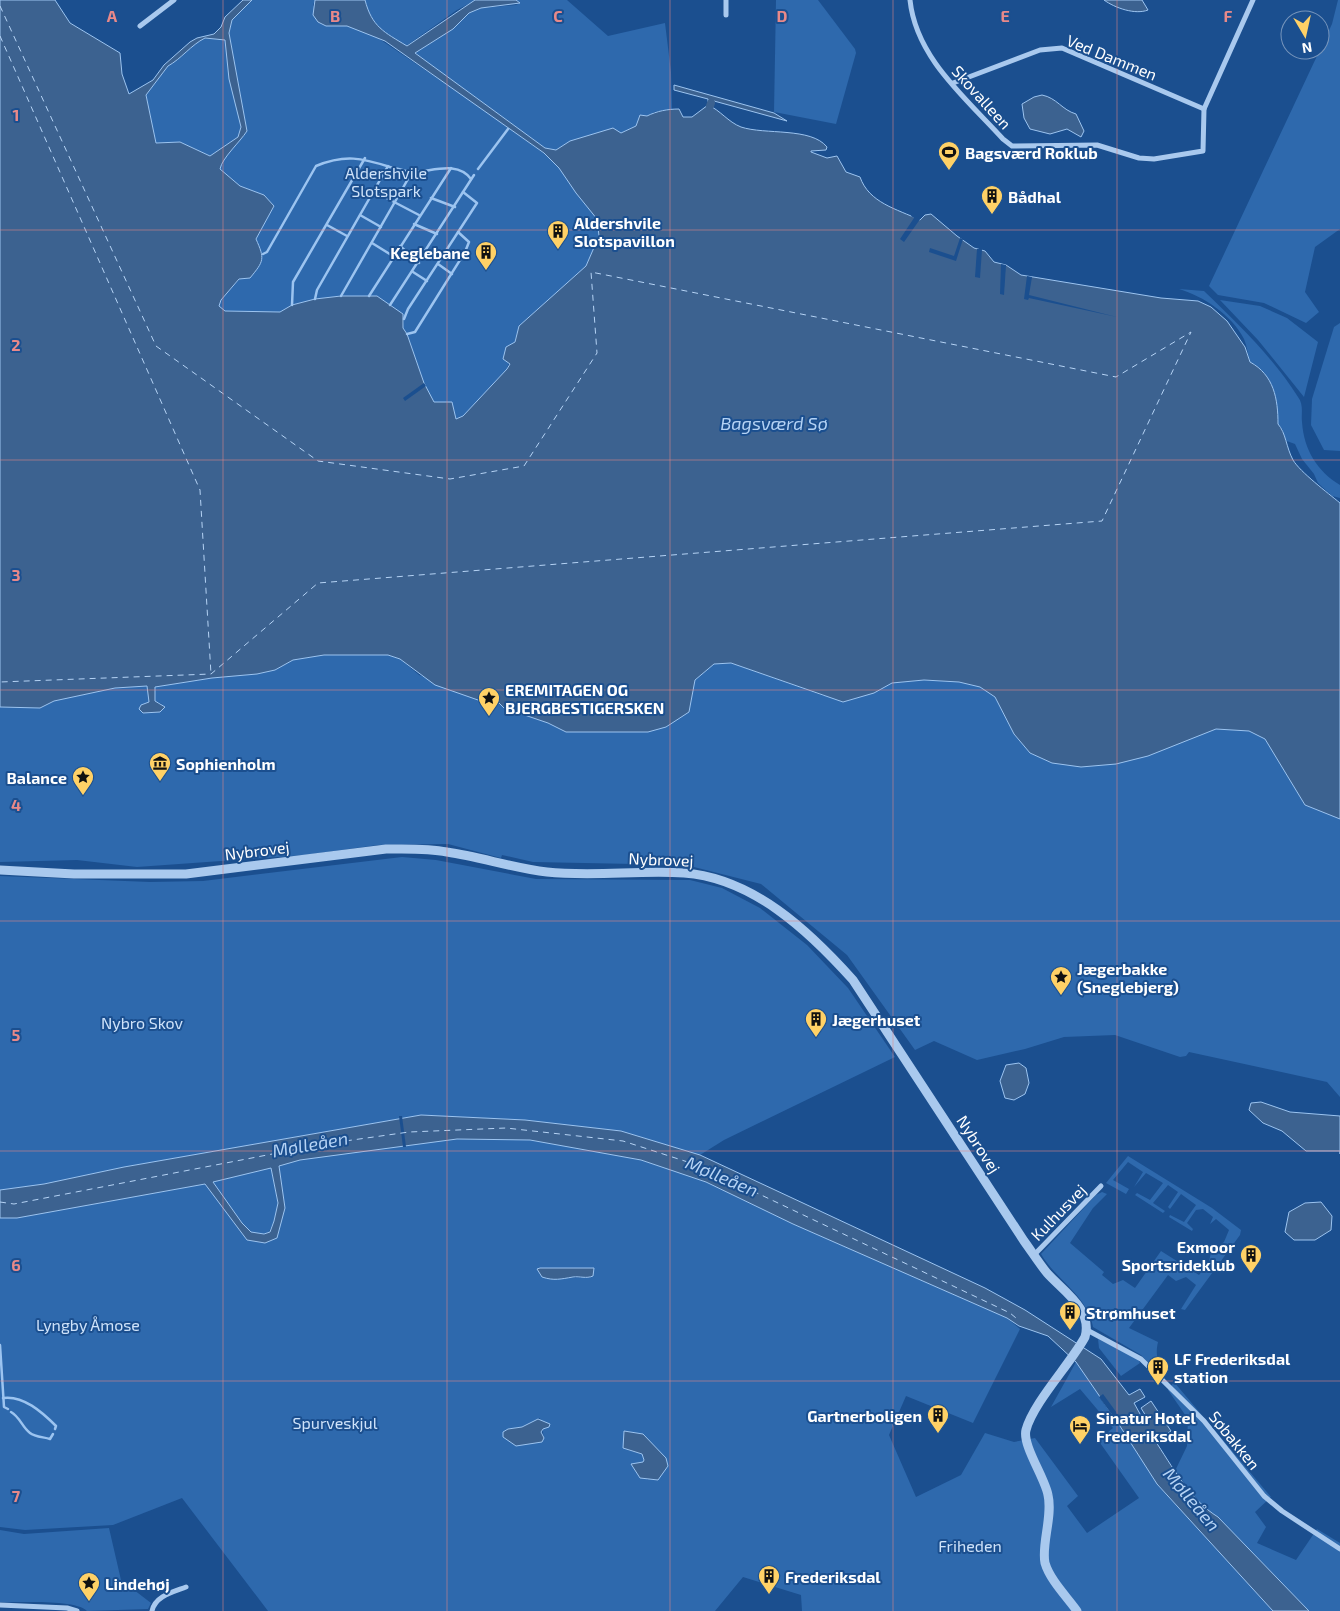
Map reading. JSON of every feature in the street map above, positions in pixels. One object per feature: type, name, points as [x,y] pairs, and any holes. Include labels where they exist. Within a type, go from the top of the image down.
[{"type":"street","points":[[140,26],[174,0]]},
{"type":"street","points":[[726,0],[726,15]]},
{"type":"street","name":"Skovalleen","points":[[910,0],[914,24],[924,47],[953,84],[1003,139],[1012,146],[1084,144],[1112,149],[1139,158],[1154,159],[1203,151],[1204,109]]},
{"type":"street","points":[[1204,109],[1253,0]]},
{"type":"street","name":"Ved Dammen","points":[[953,84],[1040,50],[1062,48],[1204,109]]},
{"type":"street","name":"Nybrovej","points":[[0,870],[74,874],[186,874],[386,849],[418,848],[446,851],[525,869],[555,873],[684,873],[724,880],[760,899],[791,920],[831,955],[853,980],[1034,1255],[1046,1272],[1079,1306],[1083,1312],[1087,1330]]},
{"type":"street","name":"Kulhusvej","points":[[1034,1255],[1100,1186]]},
{"type":"street","points":[[1077,1611],[1050,1574],[1045,1562],[1049,1529],[1048,1495],[1025,1436],[1028,1424],[1083,1341],[1087,1330]]},
{"type":"street","name":"Søbakken","points":[[1087,1330],[1141,1359],[1204,1421],[1264,1496],[1340,1549]]},
{"type":"street","points":[[152,1611],[153,1605],[162,1597],[186,1587]]},
{"type":"street","points":[[0,1605],[67,1608],[77,1611]]},
{"type":"green space","name":"Aldershvile Slotspark","points":[[252,0],[315,0],[313,5],[326,26],[347,26],[372,34],[477,105],[553,160],[597,219],[600,236],[586,266],[519,326],[507,369],[463,416],[456,419],[438,403],[434,403],[424,383],[407,334],[403,328],[404,319],[377,296],[341,296],[315,299],[292,305],[280,312],[224,311],[219,306],[221,300],[262,254],[256,239],[274,206],[264,195],[240,186],[220,169],[228,155],[247,131],[229,33],[232,20]]},
{"type":"green space","points":[[365,0],[476,0],[457,10],[406,46],[375,23]]},
{"type":"green space","points":[[516,0],[567,0],[608,36],[665,23],[671,72],[672,109],[654,112],[636,126],[621,133],[570,141],[556,150],[545,148],[415,53],[453,29],[469,13],[481,8],[520,3]]},
{"type":"green space","points":[[776,0],[818,0],[855,49],[856,53],[836,124],[774,112]]},
{"type":"green space","points":[[1338,0],[1340,0],[1340,229],[1315,247],[1305,292],[1319,312],[1306,323],[1264,303],[1218,295],[1209,286],[1315,60],[1330,60],[1330,28]]},
{"type":"green space","points":[[205,38],[225,40],[241,127],[238,137],[210,156],[180,142],[156,143],[146,95],[168,66]]},
{"type":"green space","points":[[1179,289],[1204,291],[1254,341],[1288,382],[1301,403],[1303,432],[1309,451],[1318,466],[1340,485],[1340,498],[1332,496],[1318,483],[1314,474],[1302,459],[1295,444],[1284,440],[1283,430],[1278,424],[1273,388],[1258,367],[1250,362],[1244,339],[1239,330],[1216,308],[1198,296]]},
{"type":"green space","points":[[1220,300],[1260,306],[1287,318],[1318,342],[1304,397],[1258,340]]},
{"type":"green space","points":[[1340,323],[1340,451],[1324,450],[1311,425],[1312,399],[1334,327]]},
{"type":"green space","points":[[324,655],[388,655],[400,659],[419,675],[478,700],[489,699],[498,702],[504,708],[548,723],[566,732],[689,712],[695,680],[714,664],[731,663],[824,696],[874,693],[892,683],[924,680],[959,682],[980,687],[995,697],[1014,734],[1030,753],[1052,763],[1190,738],[1216,729],[1249,731],[1265,739],[1305,805],[1340,819],[1340,1097],[1327,1082],[1189,1052],[1186,1056],[1180,1057],[1115,1035],[1064,1037],[1025,1049],[977,1060],[934,1041],[915,1050],[847,955],[761,884],[686,865],[533,862],[502,855],[501,858],[448,844],[378,845],[305,855],[137,867],[77,860],[0,862],[0,707],[40,708],[54,701],[115,688],[148,686],[149,702],[139,706],[162,704],[155,701],[155,687],[212,678],[257,674],[275,670],[293,660]]},
{"type":"green space","name":"Nybro Skov","points":[[402,857],[436,860],[536,879],[690,880],[722,888],[760,908],[807,945],[848,988],[895,1057],[724,1140],[700,1155],[621,1131],[525,1120],[421,1115],[124,1167],[44,1184],[0,1190],[0,876],[150,882],[203,881]]},
{"type":"green space","name":"Spurveskjul","points":[[457,1139],[530,1140],[641,1160],[706,1182],[793,1224],[1007,1318],[1020,1329],[973,1423],[906,1396],[889,1435],[916,1497],[961,1475],[985,1433],[1014,1442],[1035,1438],[1078,1496],[1067,1506],[1087,1533],[1139,1498],[1098,1440],[1113,1428],[1080,1389],[1051,1407],[1076,1362],[1157,1484],[1273,1611],[802,1611],[801,1595],[743,1577],[715,1611],[268,1611],[182,1498],[113,1525],[25,1530],[0,1527],[0,1218],[17,1218],[205,1184],[247,1240],[265,1243],[285,1208],[278,1165],[345,1152]],"holes":[[[585,1268],[590,1278],[554,1279],[542,1277],[549,1270]],[[540,1418],[544,1438],[508,1429],[522,1427]],[[625,1431],[643,1434],[648,1480],[631,1464],[643,1462],[642,1454],[628,1450]]]},
{"type":"green space","points":[[1128,1156],[1212,1208],[1241,1230],[1240,1235],[1185,1310],[1181,1309],[1196,1285],[1186,1277],[1176,1281],[1168,1275],[1129,1328],[1158,1342],[1157,1360],[1162,1377],[1141,1355],[1093,1327],[1085,1306],[1041,1254],[1096,1195],[1102,1192],[1107,1194],[1093,1208],[1070,1243],[1104,1272],[1102,1275],[1113,1284],[1123,1280],[1135,1288],[1161,1251],[1199,1275],[1209,1262],[1211,1252],[1224,1242],[1229,1230],[1216,1219],[1210,1224],[1213,1217],[1203,1209],[1196,1210],[1187,1223],[1193,1229],[1192,1231],[1169,1217],[1170,1215],[1184,1222],[1196,1205],[1181,1194],[1170,1209],[1168,1207],[1178,1192],[1168,1185],[1153,1203],[1165,1211],[1163,1213],[1135,1195],[1137,1193],[1150,1200],[1163,1183],[1146,1173],[1134,1187],[1143,1172],[1128,1162],[1113,1180],[1129,1189],[1126,1194],[1106,1183]]},
{"type":"green space","points":[[271,1167],[278,1204],[274,1221],[269,1232],[264,1234],[251,1232],[242,1223],[213,1182]]},
{"type":"green space","points":[[1098,1339],[1138,1359],[1140,1363],[1121,1376],[1099,1348]]},
{"type":"green space","points":[[1174,1382],[1271,1497],[1255,1512],[1266,1527],[1257,1543],[1296,1560],[1317,1529],[1340,1543],[1340,1611],[1309,1611],[1218,1517],[1205,1509],[1175,1471],[1187,1446],[1188,1419],[1168,1390]]},
{"type":"green space","points":[[109,1528],[121,1580],[151,1603],[148,1609],[87,1611],[81,1607],[59,1603],[0,1602],[0,1530],[24,1534]]},
{"type":"water","name":"Bagsværd Sø","points":[[0,0],[55,0],[70,23],[120,53],[122,74],[129,94],[153,80],[164,65],[190,42],[197,38],[214,34],[221,27],[225,17],[243,0],[252,0],[232,20],[229,33],[247,131],[228,155],[220,169],[240,186],[264,195],[274,206],[256,239],[262,256],[258,268],[250,278],[239,279],[221,300],[219,306],[225,311],[280,312],[292,305],[315,299],[341,296],[377,296],[403,314],[403,328],[407,334],[424,383],[434,402],[452,402],[456,419],[463,416],[507,369],[510,364],[503,359],[506,347],[515,342],[519,326],[586,266],[599,236],[597,219],[559,168],[544,153],[385,41],[347,26],[326,26],[318,22],[313,15],[315,0],[365,0],[375,23],[407,46],[475,0],[516,0],[520,3],[481,8],[469,13],[453,29],[415,53],[545,148],[556,150],[570,141],[613,128],[621,133],[636,126],[640,115],[647,116],[671,109],[679,109],[683,117],[692,117],[708,105],[741,127],[799,134],[820,141],[827,147],[826,150],[811,152],[827,158],[837,156],[846,172],[860,177],[864,186],[877,199],[920,220],[925,215],[931,214],[974,248],[985,251],[994,262],[1006,265],[1021,275],[1161,298],[1198,301],[1211,307],[1227,321],[1245,347],[1250,362],[1258,367],[1273,388],[1278,424],[1283,432],[1293,460],[1308,476],[1340,503],[1340,819],[1305,805],[1265,739],[1249,731],[1216,729],[1148,756],[1116,764],[1081,767],[1052,763],[1030,753],[1014,734],[995,697],[980,687],[959,682],[924,680],[892,683],[874,693],[843,702],[731,663],[714,664],[695,680],[689,712],[666,727],[648,732],[566,732],[548,723],[504,708],[498,702],[489,699],[478,700],[435,685],[400,659],[388,655],[324,655],[293,660],[275,670],[257,674],[212,678],[155,687],[155,701],[165,707],[160,712],[143,713],[139,709],[141,705],[149,702],[147,686],[115,688],[54,701],[40,708],[0,707]],"holes":[[[205,38],[225,40],[229,79],[241,127],[238,137],[210,156],[180,142],[156,143],[146,95],[168,66],[200,41]]]},
{"type":"water","points":[[1104,0],[1142,0],[1148,10],[1137,12],[1125,10]]},
{"type":"water","points":[[674,85],[774,113],[787,121],[714,101],[708,102],[708,99],[674,90]]},
{"type":"water","points":[[1042,95],[1076,114],[1084,131],[1081,137],[1067,129],[1050,134],[1030,129],[1024,118],[1022,104]]},
{"type":"water","points":[[1019,1063],[1026,1068],[1029,1083],[1025,1094],[1014,1100],[1005,1098],[1000,1081],[1006,1065]]},
{"type":"water","points":[[1261,1102],[1290,1112],[1340,1116],[1340,1151],[1306,1151],[1282,1131],[1263,1123],[1249,1110],[1251,1103]]},
{"type":"water","name":"Mølleåen","points":[[421,1115],[525,1120],[621,1131],[700,1155],[985,1288],[1025,1310],[1101,1359],[1129,1395],[1140,1389],[1145,1397],[1134,1403],[1145,1423],[1149,1421],[1141,1408],[1151,1401],[1171,1431],[1168,1433],[1170,1436],[1164,1440],[1160,1436],[1154,1439],[1190,1492],[1218,1517],[1309,1611],[1273,1611],[1157,1484],[1076,1362],[1048,1336],[1019,1326],[1007,1318],[793,1224],[706,1182],[641,1160],[530,1140],[457,1139],[300,1160],[279,1166],[285,1208],[277,1238],[265,1243],[247,1240],[205,1184],[17,1218],[0,1218],[0,1190],[44,1184],[124,1167]],"holes":[[[271,1168],[278,1203],[270,1232],[264,1234],[251,1232],[242,1223],[213,1182]]]},
{"type":"water","points":[[1321,1202],[1332,1216],[1331,1230],[1315,1240],[1294,1240],[1285,1232],[1289,1212],[1305,1203]]},
{"type":"water","points":[[594,1268],[593,1276],[590,1277],[554,1279],[542,1277],[537,1269]]},
{"type":"water","points":[[538,1419],[550,1424],[549,1427],[541,1432],[544,1438],[542,1442],[516,1446],[503,1437],[503,1432],[508,1429],[522,1427]]},
{"type":"water","points":[[624,1431],[643,1434],[666,1458],[668,1466],[658,1480],[640,1478],[631,1464],[643,1462],[642,1454],[623,1448]]},
{"type":"pier","points":[[912,213],[920,217],[923,215],[904,242],[900,239],[914,218],[911,216]]},
{"type":"pier","points":[[960,238],[963,239],[956,261],[929,252],[930,248],[954,256]]},
{"type":"pier","points":[[977,249],[982,249],[980,278],[975,277]]},
{"type":"pier","points":[[1001,264],[1006,265],[1004,295],[1000,294]]},
{"type":"pier","points":[[1027,276],[1032,277],[1029,295],[1117,317],[1029,298],[1028,300],[1024,299]]},
{"type":"pier","points":[[424,383],[426,386],[405,401],[403,398]]},
{"type":"pier","points":[[399,1116],[402,1116],[406,1147],[403,1147]]},
{"type":"pier","points":[[1103,1394],[1122,1420],[1118,1423],[1099,1397]]},
{"type":"waterway","points":[[478,169],[508,129]]},
{"type":"waterway","points":[[292,305],[293,282],[365,158]]},
{"type":"waterway","points":[[263,254],[267,252],[316,166],[326,162],[345,159],[371,161],[413,172],[451,168],[465,173],[471,179]]},
{"type":"waterway","points":[[315,299],[317,290],[388,166]]},
{"type":"waterway","points":[[369,296],[451,168]]},
{"type":"waterway","points":[[341,296],[412,172]]},
{"type":"waterway","points":[[390,305],[474,175]]},
{"type":"waterway","points":[[373,191],[419,215]]},
{"type":"waterway","points":[[404,319],[408,309],[477,203],[463,192]]},
{"type":"waterway","points":[[431,198],[455,207]]},
{"type":"waterway","points":[[360,215],[381,227]]},
{"type":"waterway","points":[[414,224],[437,234]]},
{"type":"waterway","points":[[327,225],[347,236]]},
{"type":"waterway","points":[[407,334],[415,332],[465,252],[469,242],[458,232]]},
{"type":"waterway","points":[[372,243],[393,256]]},
{"type":"waterway","points":[[400,246],[419,263]]},
{"type":"waterway","points":[[438,264],[452,274]]},
{"type":"waterway","points":[[413,272],[427,281]]},
{"type":"waterway","points":[[0,1345],[4,1407],[8,1409]]},
{"type":"waterway","points":[[3,1398],[18,1399],[32,1406],[45,1415],[56,1426],[55,1429]]},
{"type":"waterway","points":[[11,1412],[27,1431],[32,1434],[50,1439],[53,1434]]},
{"type":"ferry route","points":[[0,6],[156,346],[318,461],[450,479],[524,466],[597,353],[591,272],[1116,377],[1191,332],[1102,521],[318,583],[211,674],[0,682]]},
{"type":"ferry route","points":[[0,36],[200,490],[211,674]]},
{"type":"ferry route","points":[[0,1202],[14,1204],[324,1144],[409,1132],[506,1128],[623,1141],[700,1166],[1010,1313],[1016,1318]]},
{"type":"place","name":"Bagsværd Roklub","points":[[949,171]]},
{"type":"place","name":"Bådhal","points":[[992,215]]},
{"type":"place","name":"Aldershvile Slotspavillon","points":[[558,250]]},
{"type":"place","name":"Keglebane","points":[[486,271]]},
{"type":"place","name":"EREMITAGEN OG BJERGBESTIGERSKEN","points":[[489,717]]},
{"type":"place","name":"Sophienholm","points":[[160,782]]},
{"type":"place","name":"Balance","points":[[83,796]]},
{"type":"place","name":"Jægerbakke (Sneglebjerg)","points":[[1061,996]]},
{"type":"place","name":"Jægerhuset","points":[[816,1038]]},
{"type":"place","name":"Exmoor Sportsrideklub","points":[[1251,1274]]},
{"type":"place","name":"Strømhuset","points":[[1070,1331]]},
{"type":"place","name":"LF Frederiksdal station","points":[[1158,1386]]},
{"type":"place","name":"Gartnerboligen","points":[[938,1434]]},
{"type":"place","name":"Sinatur Hotel Frederiksdal","points":[[1080,1445]]},
{"type":"place","name":"Frederiksdal","points":[[769,1595]]},
{"type":"place","name":"Lindehøj","points":[[89,1602]]},
{"type":"park label","name":"Lyngby Åmose","points":[[88,1324]]},
{"type":"park label","name":"Friheden","points":[[970,1545]]}]
